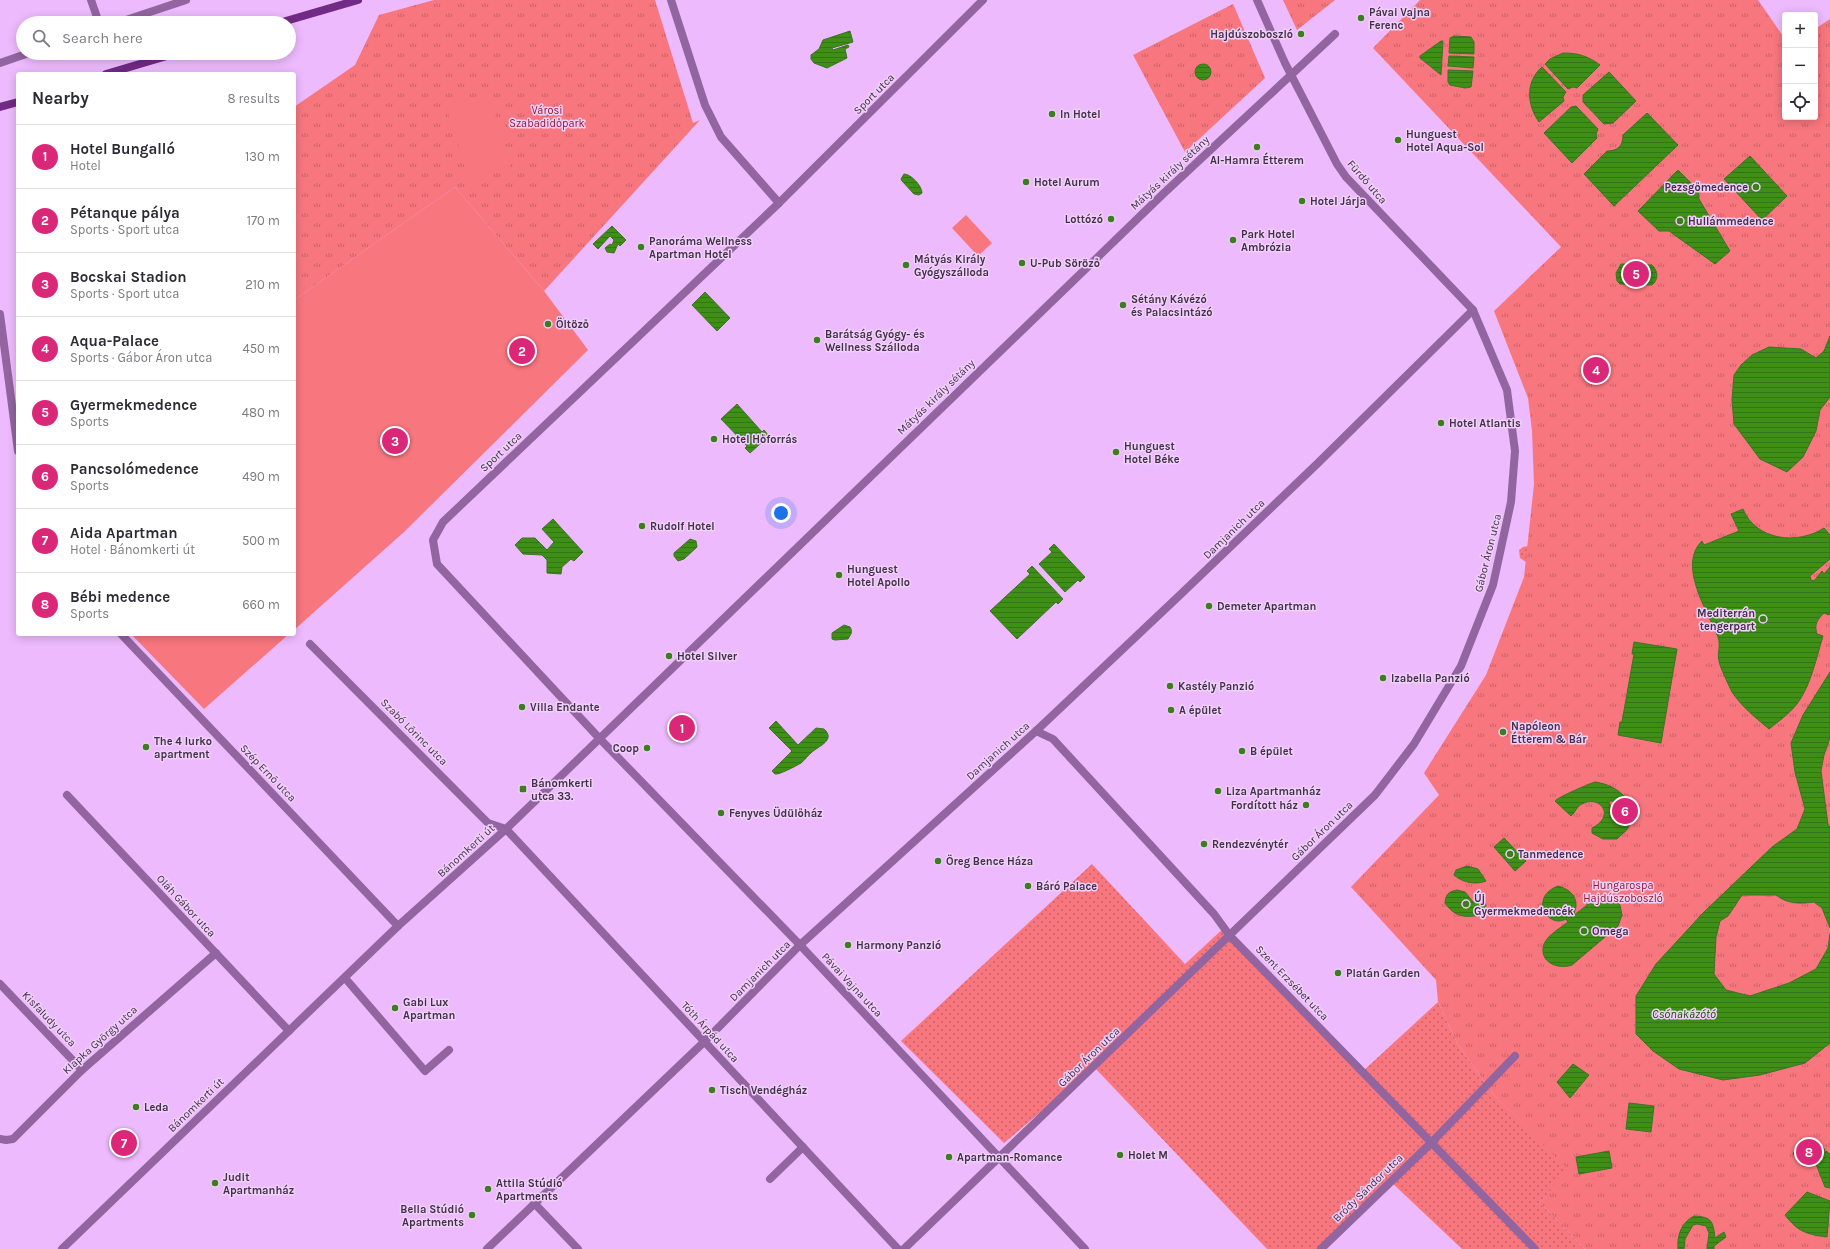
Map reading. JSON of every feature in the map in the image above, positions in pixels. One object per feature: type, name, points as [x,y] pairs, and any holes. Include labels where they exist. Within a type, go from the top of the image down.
[{"type":"street","points":[[91,0],[97,16]]},
{"type":"street","points":[[138,16],[186,0]]},
{"type":"street","points":[[296,18],[358,0]]},
{"type":"street","points":[[671,0],[705,105],[721,137],[779,203]]},
{"type":"street","name":"Sport utca","points":[[600,739],[437,564],[433,540],[443,522],[779,203],[984,0]]},
{"type":"street","name":"Fürdő utca","points":[[1257,0],[1290,75],[1337,164],[1346,177],[1424,261],[1473,310]]},
{"type":"street","name":"Mátyás király sétány","points":[[600,739],[1073,281],[1335,34]]},
{"type":"street","points":[[0,63],[16,57]]},
{"type":"street","points":[[113,72],[153,60]]},
{"type":"street","points":[[0,107],[16,103]]},
{"type":"street","name":"Damjanich utca","points":[[487,1249],[704,1042],[800,945],[1036,731],[1318,463],[1473,310]]},
{"type":"street","name":"Gábor Áron utca","points":[[904,1249],[1375,795],[1414,744],[1461,666],[1493,585],[1511,502],[1515,451],[1507,390],[1473,310]]},
{"type":"street","points":[[0,314],[16,436]]},
{"type":"street","name":"Szép Ernő utca","points":[[123,636],[398,926]]},
{"type":"street","name":"Szabó Lőrinc utca","points":[[310,644],[488,823],[506,829]]},
{"type":"street","name":"Szent Erzsébet utca","points":[[1036,731],[1052,739],[1214,914],[1230,936],[1535,1249]]},
{"type":"street","name":"Bánomkerti út","points":[[62,1249],[398,926],[506,829],[600,739]]},
{"type":"street","name":"Pávai Vajna utca","points":[[600,739],[800,945],[1085,1249]]},
{"type":"street","name":"Oláh Gábor utca","points":[[67,795],[289,1031]]},
{"type":"street","name":"Tóth Árpád utca","points":[[506,829],[898,1249]]},
{"type":"street","name":"Klapka György utca","points":[[0,1139],[13,1139],[82,1070],[216,953]]},
{"type":"street","points":[[345,978],[425,1071],[449,1050]]},
{"type":"street","name":"Kisfaludy utca","points":[[0,984],[82,1070]]},
{"type":"street","name":"Bródy Sándor utca","points":[[1321,1249],[1431,1143],[1515,1056]]},
{"type":"street","points":[[770,1179],[803,1147]]},
{"type":"street","points":[[534,1203],[578,1249]]},
{"type":"green space","name":"Városi Szabadidőpark","points":[[434,0],[655,0],[693,123],[700,120],[544,291],[455,187],[296,299],[296,106],[355,65],[379,15]]},
{"type":"green space","points":[[1283,0],[1335,0],[1297,30]]},
{"type":"green space","name":"Hungarospa Hajdúszoboszló","points":[[1420,0],[1758,0],[1782,35],[1782,120],[1818,120],[1818,27],[1830,19],[1830,1249],[1585,1249],[1540,1203],[1567,1169],[1493,1094],[1457,1043],[1438,1002],[1436,980],[1351,887],[1439,795],[1424,773],[1486,675],[1524,577],[1534,484],[1532,431],[1528,398],[1494,311],[1561,247],[1373,48]]},
{"type":"green space","points":[[1233,4],[1265,78],[1185,152],[1133,55]]},
{"type":"green space","points":[[488,93],[511,166],[469,179],[446,106]]},
{"type":"green space","points":[[455,187],[544,291],[588,350],[404,532],[296,628],[296,299]]},
{"type":"green space","points":[[966,215],[992,243],[978,256],[952,228]]},
{"type":"green space","points":[[1529,546],[1526,562],[1520,558],[1519,550],[1523,547]]},
{"type":"green space","points":[[133,636],[287,636],[204,709]]},
{"type":"green space","points":[[1092,864],[1185,964],[1226,926],[1362,1072],[1438,1002],[1457,1043],[1493,1094],[1568,1169],[1540,1203],[1585,1249],[1462,1249],[1390,1181],[1317,1249],[1267,1249],[1094,1067],[1004,1143],[901,1041]]},
{"type":"water","points":[[850,31],[853,42],[832,48],[833,50],[848,45],[849,47],[845,49],[847,58],[827,68],[814,63],[811,59],[811,55],[819,49],[823,40]]},
{"type":"water","points":[[1454,36],[1471,37],[1474,42],[1474,54],[1449,53],[1450,38]]},
{"type":"water","points":[[1443,41],[1441,75],[1420,58],[1420,56]]},
{"type":"water","points":[[1563,53],[1583,56],[1600,65],[1577,88],[1573,87],[1568,89],[1545,64],[1550,59]]},
{"type":"water","points":[[1449,56],[1474,57],[1473,68],[1448,66]]},
{"type":"water","points":[[1200,64],[1206,64],[1211,69],[1209,78],[1206,80],[1200,80],[1195,75],[1195,69]]},
{"type":"water","points":[[1542,67],[1566,92],[1563,97],[1564,101],[1539,122],[1530,101],[1530,87],[1536,73]]},
{"type":"water","points":[[1448,70],[1473,71],[1471,87],[1465,88],[1450,85],[1448,82]]},
{"type":"water","points":[[1609,72],[1636,101],[1613,123],[1604,124],[1583,102],[1583,95]]},
{"type":"water","points":[[1576,106],[1598,129],[1596,134],[1597,138],[1572,163],[1544,133],[1571,107]]},
{"type":"water","points":[[1647,113],[1678,145],[1614,206],[1584,174],[1607,151],[1617,149],[1621,145],[1623,135]]},
{"type":"water","name":"Pezsgőmedence","points":[[1750,156],[1787,196],[1762,220],[1724,179]]},
{"type":"water","name":"Hullámmedence","points":[[1678,170],[1698,190],[1699,199],[1730,251],[1715,264],[1669,231],[1659,231],[1638,211]]},
{"type":"water","points":[[904,174],[910,176],[916,181],[922,190],[922,193],[919,195],[914,194],[901,179]]},
{"type":"water","points":[[612,226],[626,240],[620,246],[618,244],[614,253],[607,252],[605,248],[610,244],[612,245],[614,240],[610,236],[598,249],[593,244]]},
{"type":"water","points":[[1621,264],[1652,265],[1656,270],[1657,278],[1652,285],[1620,284],[1617,281],[1616,273]]},
{"type":"water","points":[[705,292],[730,318],[717,331],[692,305]]},
{"type":"water","points":[[1830,336],[1830,397],[1820,410],[1816,431],[1803,457],[1787,472],[1760,459],[1734,424],[1732,400],[1734,375],[1741,365],[1752,355],[1769,347],[1801,349],[1816,358],[1824,351]]},
{"type":"water","points":[[737,404],[762,432],[764,430],[769,436],[750,453],[745,448],[747,446],[721,419]]},
{"type":"water","name":"Mediterrán tengerpart","points":[[1743,509],[1749,520],[1757,528],[1767,534],[1790,538],[1802,537],[1824,528],[1830,535],[1830,559],[1810,576],[1811,580],[1814,581],[1822,571],[1824,574],[1830,567],[1830,613],[1829,615],[1824,613],[1817,622],[1817,634],[1823,636],[1813,672],[1802,697],[1797,704],[1769,729],[1745,707],[1732,692],[1719,663],[1718,637],[1702,602],[1693,575],[1695,551],[1702,541],[1704,545],[1739,531],[1731,514]]},
{"type":"water","points":[[553,519],[583,552],[574,561],[571,559],[562,567],[561,574],[547,573],[547,560],[542,555],[523,554],[515,545],[522,538],[535,538],[547,550],[554,542],[542,529]]},
{"type":"water","points":[[690,539],[696,541],[697,547],[684,559],[678,561],[674,556],[674,553]]},
{"type":"water","points":[[1054,544],[1085,577],[1080,582],[1078,580],[1065,592],[1039,564],[1052,552],[1049,549]]},
{"type":"water","points":[[1032,566],[1063,599],[1058,604],[1056,602],[1017,639],[990,611],[1030,574],[1027,571]]},
{"type":"water","points":[[844,625],[850,627],[851,630],[851,634],[848,639],[832,639],[832,633]]},
{"type":"water","points":[[1634,642],[1677,649],[1661,743],[1618,735],[1620,722],[1622,722],[1634,654],[1632,654]]},
{"type":"water","name":"Csónakázótó","points":[[1830,672],[1830,738],[1824,755],[1821,771],[1828,825],[1830,827],[1830,928],[1822,908],[1814,902],[1794,903],[1776,895],[1742,895],[1728,916],[1720,921],[1716,937],[1714,974],[1726,990],[1750,996],[1789,983],[1816,969],[1828,948],[1830,934],[1830,1043],[1805,1063],[1760,1075],[1723,1080],[1679,1069],[1653,1051],[1636,1034],[1636,996],[1656,964],[1703,913],[1772,847],[1797,829],[1805,809],[1795,772],[1791,743],[1803,715]]},
{"type":"water","points":[[776,721],[798,745],[816,728],[824,729],[828,736],[827,740],[801,763],[784,772],[775,774],[772,771],[792,751],[769,728]]},
{"type":"water","points":[[1595,782],[1612,787],[1619,791],[1629,803],[1631,819],[1628,828],[1617,839],[1603,839],[1592,833],[1592,828],[1603,818],[1604,813],[1601,805],[1596,802],[1584,803],[1579,806],[1571,816],[1555,801]],"holes":[[[1610,801],[1616,801],[1620,807],[1618,815],[1615,818],[1610,815],[1612,810],[1609,803]]]},
{"type":"water","name":"Tanmedence","points":[[1504,838],[1526,861],[1515,871],[1494,847]]},
{"type":"water","name":"Új Gyermekmedencék","points":[[1467,866],[1478,869],[1486,881],[1478,883],[1470,882],[1461,880],[1454,875],[1456,870]]},
{"type":"water","name":"Omega","points":[[1558,886],[1565,888],[1573,895],[1576,902],[1574,915],[1596,899],[1607,897],[1620,905],[1622,915],[1618,926],[1572,965],[1567,966],[1550,963],[1544,956],[1543,950],[1544,944],[1548,938],[1568,922],[1566,919],[1559,921],[1553,920],[1543,909],[1544,898],[1548,892]]},
{"type":"water","name":"Új Gyermekmedencék","points":[[1457,890],[1465,892],[1474,903],[1484,901],[1486,905],[1481,915],[1460,915],[1456,914],[1449,908],[1445,903],[1446,897],[1451,892]]},
{"type":"water","points":[[1573,1064],[1589,1075],[1570,1098],[1557,1082]]},
{"type":"water","points":[[1629,1103],[1654,1106],[1651,1132],[1626,1129]]},
{"type":"water","points":[[1801,1139],[1818,1143],[1825,1150],[1816,1164],[1793,1154]]},
{"type":"water","points":[[1609,1151],[1612,1168],[1579,1174],[1576,1157]]},
{"type":"water","points":[[1826,1151],[1830,1154],[1830,1188],[1825,1187],[1816,1164]]},
{"type":"water","points":[[1807,1192],[1830,1201],[1827,1237],[1813,1235],[1798,1229],[1785,1215]]},
{"type":"water","points":[[1694,1216],[1705,1217],[1710,1221],[1715,1238],[1724,1232],[1726,1237],[1714,1246],[1714,1249],[1707,1249],[1709,1233],[1706,1226],[1697,1224],[1693,1225],[1685,1239],[1684,1249],[1678,1249],[1679,1234],[1686,1222]]},
{"type":"place","name":"Pávai Vajna Ferenc","points":[[1361,18]]},
{"type":"place","name":"Hajdúszoboszló","points":[[1301,34]]},
{"type":"place","name":"In Hotel","points":[[1052,114]]},
{"type":"place","name":"Hunguest Hotel Aqua-Sol","points":[[1398,140]]},
{"type":"place","name":"Al-Hamra Étterem","points":[[1257,147]]},
{"type":"place","name":"Hotel Aurum","points":[[1026,182]]},
{"type":"place","name":"Pezsgőmedence","points":[[1756,187]]},
{"type":"place","name":"Hotel Járja","points":[[1302,201]]},
{"type":"place","name":"Lottózó","points":[[1111,219]]},
{"type":"place","name":"Hullámmedence","points":[[1680,221]]},
{"type":"place","name":"Park Hotel Ambrózia","points":[[1233,240]]},
{"type":"place","name":"Panoráma Wellness Apartman Hotel","points":[[641,247]]},
{"type":"place","name":"U-Pub Söröző","points":[[1022,263]]},
{"type":"place","name":"Mátyás Király Gyógyszálloda","points":[[906,265]]},
{"type":"place","name":"Gyermekmedence","points":[[1636,274]]},
{"type":"place","name":"Sétány Kávézó és Palacsintázó","points":[[1123,305]]},
{"type":"place","name":"Öltöző","points":[[548,324]]},
{"type":"place","name":"Barátság Gyógy- és Wellness Szálloda","points":[[817,340]]},
{"type":"place","name":"Pétanque pálya","points":[[522,351]]},
{"type":"place","name":"Aqua-Palace","points":[[1596,370]]},
{"type":"place","name":"Hotel Atlantis","points":[[1441,423]]},
{"type":"place","name":"Hotel Hőforrás","points":[[714,439]]},
{"type":"place","name":"Bocskai Stadion","points":[[395,441]]},
{"type":"place","name":"Hunguest Hotel Béke","points":[[1116,452]]},
{"type":"place","name":"Rudolf Hotel","points":[[642,526]]},
{"type":"place","name":"Hunguest Hotel Apollo","points":[[839,575]]},
{"type":"place","name":"Demeter Apartman","points":[[1209,606]]},
{"type":"place","name":"Mediterrán tengerpart","points":[[1763,619]]},
{"type":"place","name":"Hotel Silver","points":[[669,656]]},
{"type":"place","name":"Izabella Panzió","points":[[1383,678]]},
{"type":"place","name":"Kastély Panzió","points":[[1170,686]]},
{"type":"place","name":"Villa Endante","points":[[522,707]]},
{"type":"place","name":"A épület","points":[[1171,710]]},
{"type":"place","name":"Hotel Bungalló","points":[[682,728]]},
{"type":"place","name":"Napóleon Étterem & Bár","points":[[1503,732]]},
{"type":"place","name":"The 4 lurko apartment","points":[[146,747]]},
{"type":"place","name":"Coop","points":[[647,748]]},
{"type":"place","name":"B épület","points":[[1242,751]]},
{"type":"place","name":"Bánomkerti utca 33.","points":[[523,789]]},
{"type":"place","name":"Liza Apartmanház","points":[[1218,791]]},
{"type":"place","name":"Fordított ház","points":[[1306,805]]},
{"type":"place","name":"Pancsolómedence","points":[[1625,811]]},
{"type":"place","name":"Fenyves Üdülőház","points":[[721,813]]},
{"type":"place","name":"Rendezvénytér","points":[[1204,844]]},
{"type":"place","name":"Tanmedence","points":[[1510,854]]},
{"type":"place","name":"Öreg Bence Háza","points":[[938,861]]},
{"type":"place","name":"Báró Palace","points":[[1028,886]]},
{"type":"place","name":"Új Gyermekmedencék","points":[[1466,904]]},
{"type":"place","name":"Omega","points":[[1584,931]]},
{"type":"place","name":"Harmony Panzió","points":[[848,945]]},
{"type":"place","name":"Platán Garden","points":[[1338,973]]},
{"type":"place","name":"Gabi Lux Apartman","points":[[395,1008]]},
{"type":"place","name":"Tisch Vendégház","points":[[712,1090]]},
{"type":"place","name":"Leda","points":[[136,1107]]},
{"type":"place","name":"Aida Apartman","points":[[124,1143]]},
{"type":"place","name":"Bébi medence","points":[[1809,1152]]},
{"type":"place","name":"Holet M","points":[[1120,1155]]},
{"type":"place","name":"Apartman-Romance","points":[[949,1157]]},
{"type":"place","name":"Judit Apartmanház","points":[[215,1183]]},
{"type":"place","name":"Attila Stúdió Apartments","points":[[488,1189]]},
{"type":"place","name":"Bella Stúdió Apartments","points":[[472,1215]]}]
